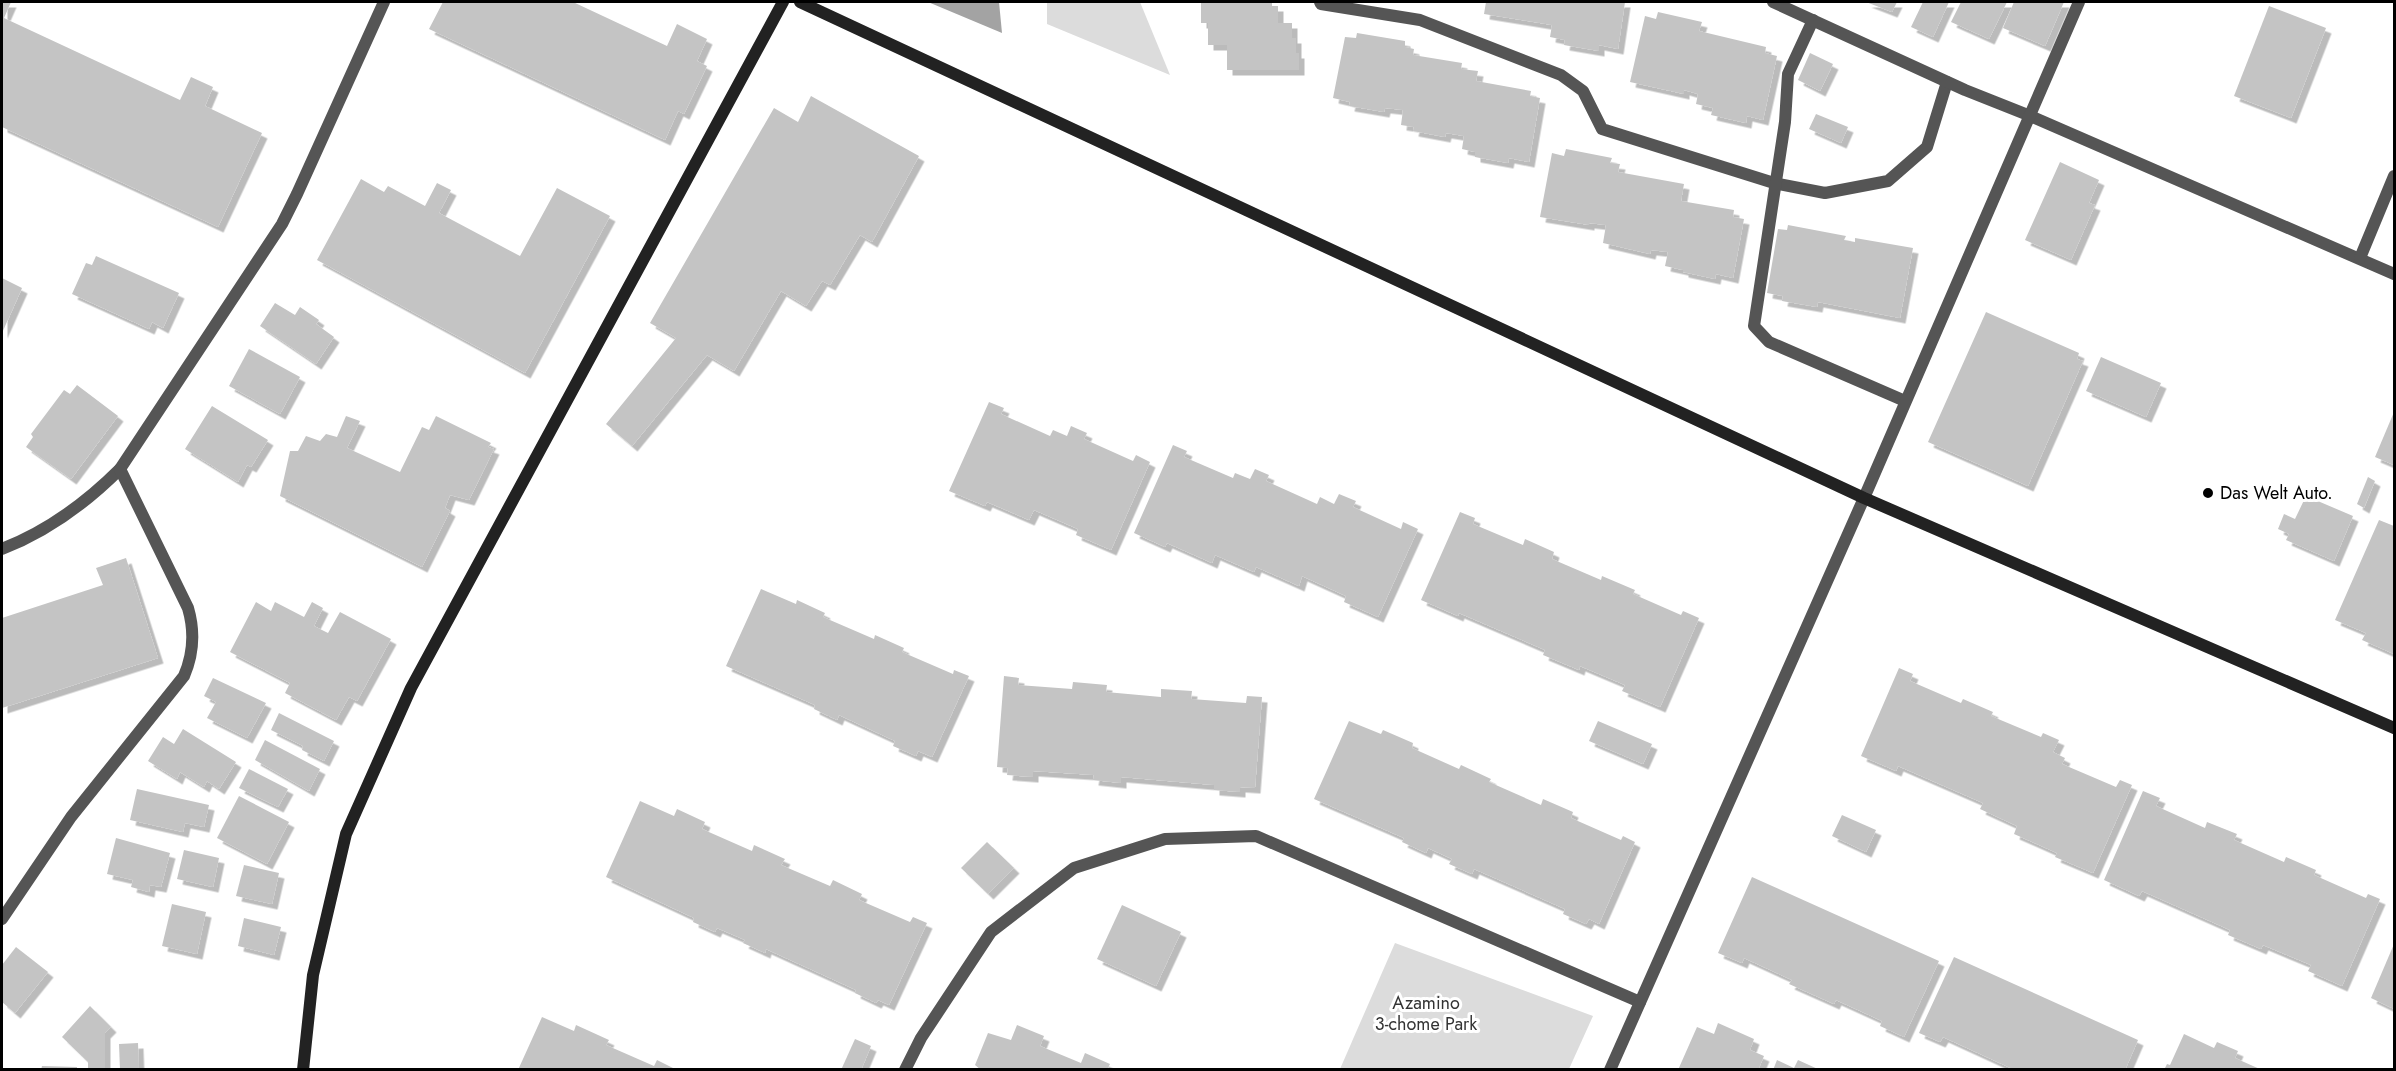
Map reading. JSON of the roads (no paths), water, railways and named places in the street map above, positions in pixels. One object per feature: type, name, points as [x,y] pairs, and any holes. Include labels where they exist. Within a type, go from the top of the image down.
[{"type":"street","points":[[2,549],[58,522],[92,498],[120,469],[282,224],[384,2]]},
{"type":"street","points":[[303,1070],[313,975],[346,834],[411,688],[783,2]]},
{"type":"street","points":[[800,2],[1864,498],[2394,728]]},
{"type":"street","points":[[1320,2],[1420,20],[1561,75],[1583,91],[1602,129],[1774,183],[1825,193],[1888,181],[1927,147],[1947,82]]},
{"type":"street","points":[[1773,2],[1947,82],[2028,114],[2394,274]]},
{"type":"street","points":[[1610,1070],[1864,498],[2028,114],[2079,2]]},
{"type":"street","points":[[1813,20],[1788,74],[1785,122],[1754,326],[1769,342],[1905,401]]},
{"type":"street","points":[[2360,258],[2394,176]]},
{"type":"street","points":[[2,918],[71,817],[184,676],[191,659],[193,623],[188,608],[120,469]]},
{"type":"street","points":[[905,1070],[921,1038],[991,933],[1074,868],[1165,839],[1256,836],[1640,1002]]},
{"type":"place","name":"Das Welt Auto.","points":[[2208,493]]},
{"type":"park label","name":"Azamino 3-chome Park","points":[[1426,1013]]}]
